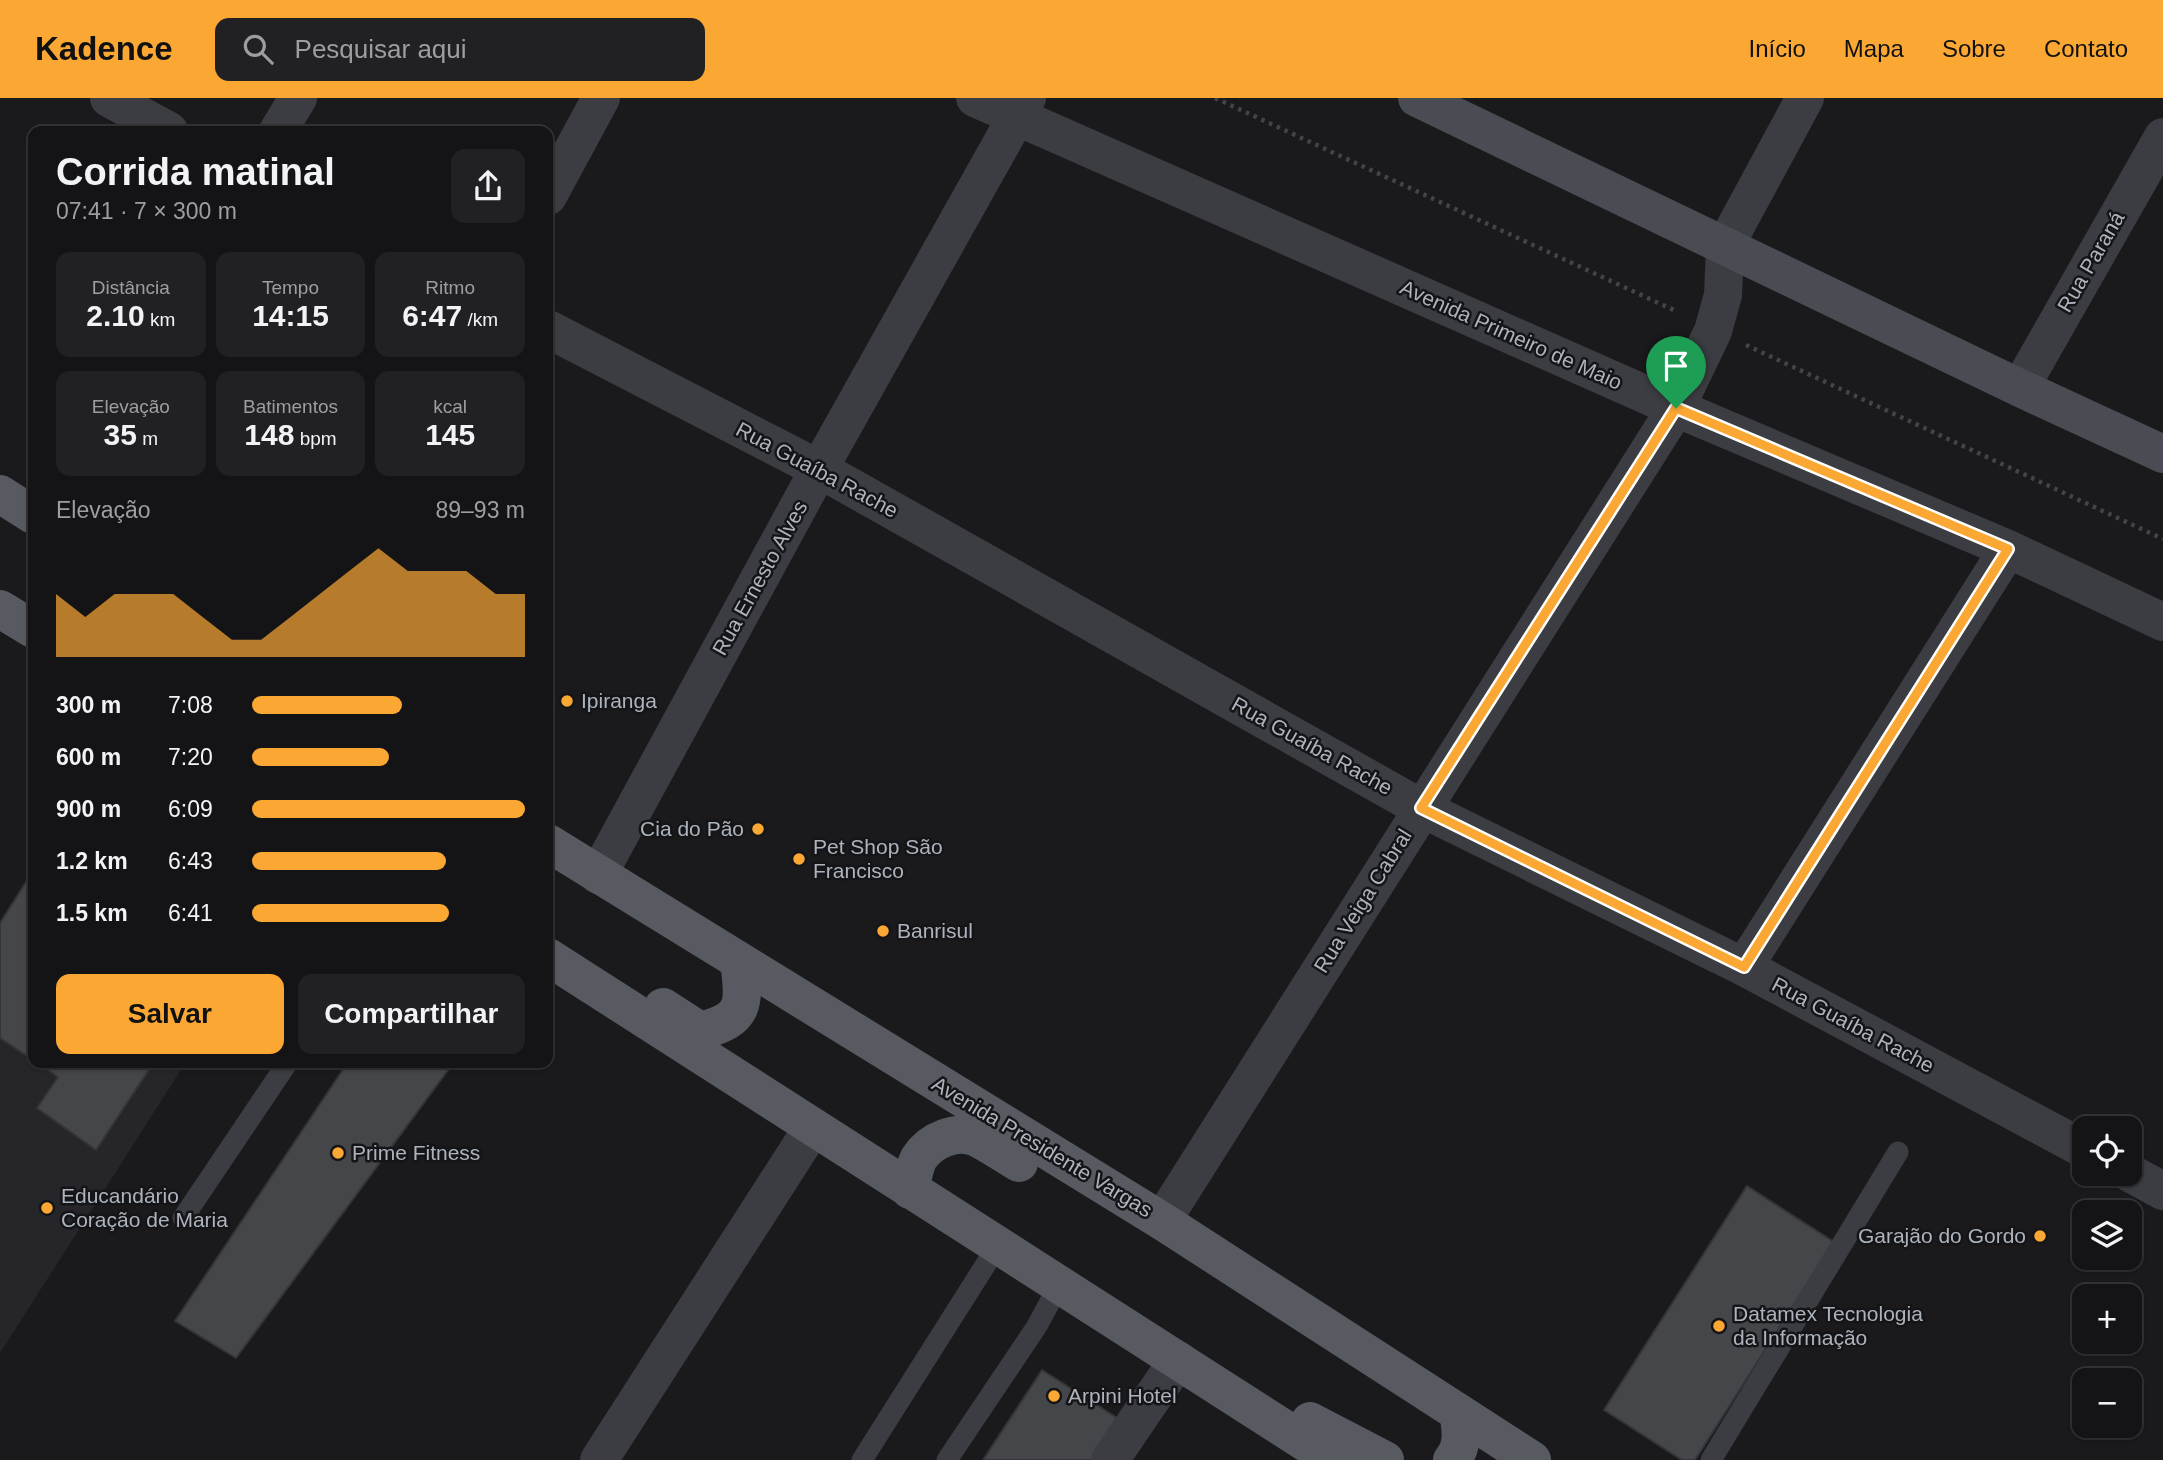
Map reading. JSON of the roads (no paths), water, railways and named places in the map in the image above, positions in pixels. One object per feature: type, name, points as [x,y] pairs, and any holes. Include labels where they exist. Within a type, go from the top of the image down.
[{"type":"main road","points":[[1418,98],[2020,388],[2163,454]]},
{"type":"main road","points":[[0,494],[28,512]]},
{"type":"main road","points":[[0,609],[28,626]]},
{"type":"main road","name":"Avenida Presidente Vargas","points":[[553,846],[1162,1221],[1532,1460]]},
{"type":"main road","points":[[553,865],[598,875]]},
{"type":"main road","points":[[553,957],[585,963],[615,976],[700,1031],[718,1026],[738,1012],[744,994],[739,962]]},
{"type":"main road","points":[[553,959],[1333,1460]]},
{"type":"main road","points":[[910,1190],[918,1160],[928,1148],[943,1138],[960,1134],[975,1137],[1096,1208],[1125,1217],[1162,1221]]},
{"type":"main road","points":[[1178,1360],[1241,1386],[1385,1460]]},
{"type":"main road","points":[[1452,1460],[1462,1437],[1458,1412]]},
{"type":"street","points":[[109,98],[160,126]]},
{"type":"street","points":[[281,126],[298,98]]},
{"type":"street","points":[[553,187],[601,98]]},
{"type":"street","name":"Avenida Primeiro de Maio","points":[[975,98],[1022,108],[1676,408],[2008,549],[2163,622]]},
{"type":"street","points":[[1725,246],[1805,98]]},
{"type":"street","name":"Rua Ernesto Alves","points":[[598,875],[819,469],[1022,108]]},
{"type":"street","name":"Rua Paraná","points":[[2020,388],[2163,136]]},
{"type":"street","name":"Rua Veiga Cabral","points":[[1162,1221],[1676,408],[1713,331],[1723,295],[1725,246]]},
{"type":"street","name":"Rua Guaíba Rache","points":[[553,332],[819,469],[1421,808],[1744,967],[2072,1143]]},
{"type":"street","points":[[1744,967],[2008,549]]},
{"type":"street","points":[[599,1460],[813,1127]]},
{"type":"street","points":[[2142,1180],[2163,1191]]},
{"type":"street","points":[[1110,1460],[1178,1360]]},
{"type":"lane","points":[[183,1218],[284,1068]]},
{"type":"lane","points":[[1711,1460],[1898,1152]]},
{"type":"lane","points":[[863,1460],[998,1245]]},
{"type":"lane","points":[[947,1460],[1037,1326],[1059,1285]]},
{"type":"place","name":"Ipiranga","points":[[567,701]]},
{"type":"place","name":"Cia do Pão","points":[[758,829]]},
{"type":"place","name":"Pet Shop São Francisco","points":[[799,859]]},
{"type":"place","name":"Banrisul","points":[[883,931]]},
{"type":"place","name":"Prime Fitness","points":[[338,1153]]},
{"type":"place","name":"Educandário Coração de Maria","points":[[47,1208]]},
{"type":"place","name":"Garajão do Gordo","points":[[2040,1236]]},
{"type":"place","name":"Datamex Tecnologia da Informação","points":[[1719,1326]]},
{"type":"place","name":"Arpini Hotel","points":[[1054,1396]]}]
